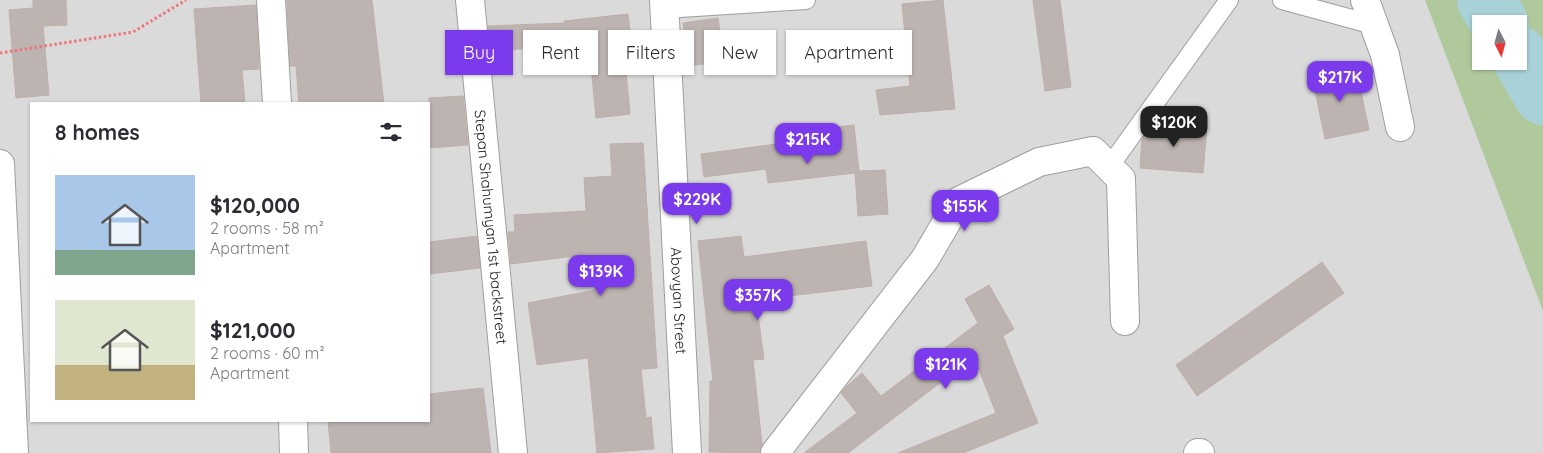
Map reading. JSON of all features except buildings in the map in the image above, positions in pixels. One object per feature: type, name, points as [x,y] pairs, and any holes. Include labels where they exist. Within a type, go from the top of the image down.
[{"type":"street","points":[[271,0],[277,102]]},
{"type":"street","name":"Stepan Shahumyan 1st backstreet","points":[[470,0],[513,453]]},
{"type":"street","points":[[1365,0],[1385,56],[1400,127]]},
{"type":"street","name":"Abovyan Street","points":[[664,5],[687,453]]},
{"type":"street","points":[[775,453],[925,258],[959,201],[1039,162],[1093,151],[1121,179],[1125,321]]},
{"type":"street","points":[[0,164],[14,453]]},
{"type":"street","points":[[293,422],[294,453]]},
{"type":"lane","points":[[664,5],[806,0]]},
{"type":"lane","points":[[1109,167],[1229,0]]},
{"type":"lane","points":[[1282,0],[1374,25]]},
{"type":"path","points":[[0,53],[133,32],[186,0]]},
{"type":"shaded area","points":[[0,0],[1543,0],[1543,453],[0,453]]},
{"type":"green space","points":[[1425,0],[1543,0],[1543,311]]},
{"type":"waterway","points":[[1486,0],[1495,15]]},
{"type":"waterway","points":[[1528,70],[1543,96]]}]
